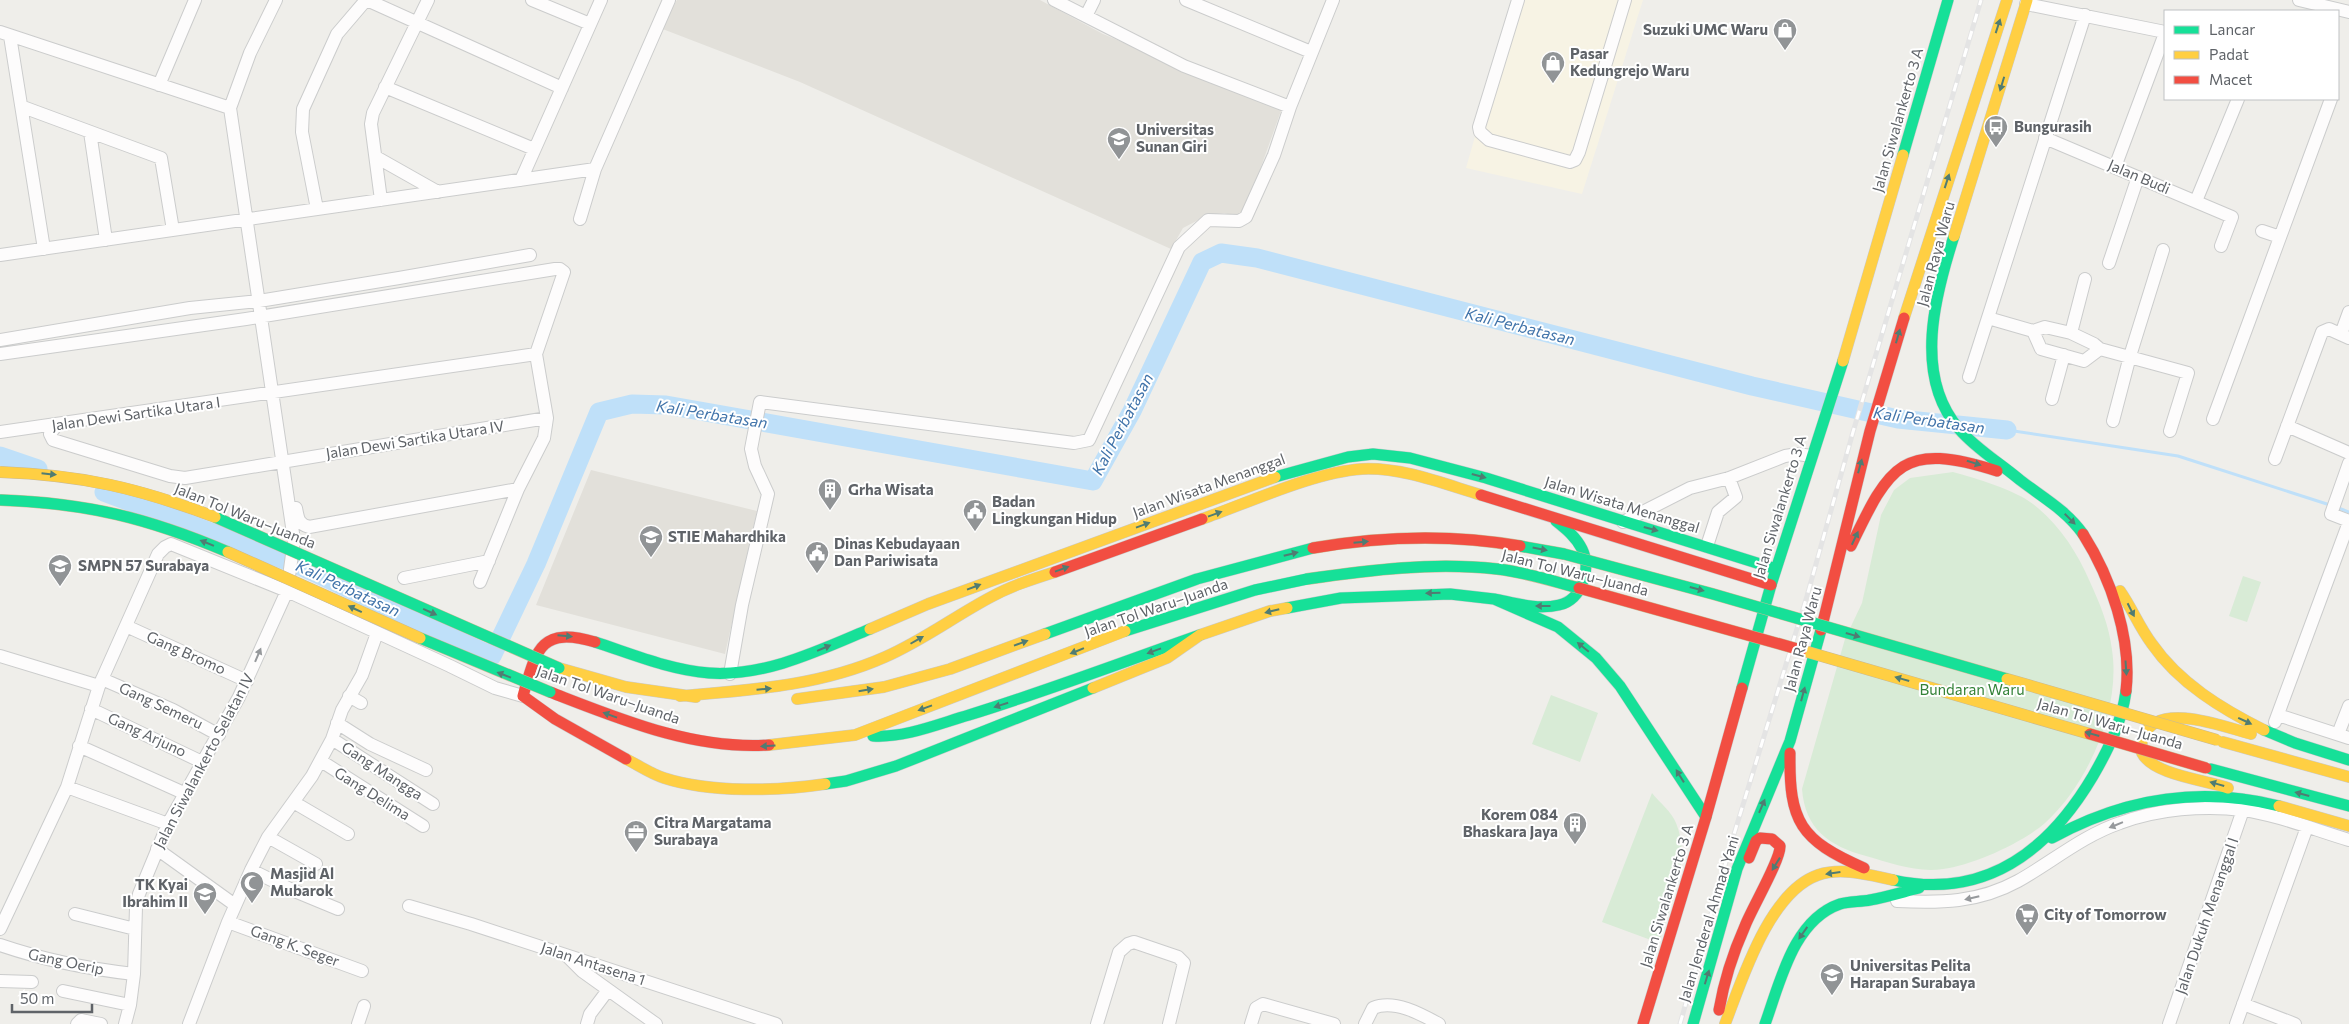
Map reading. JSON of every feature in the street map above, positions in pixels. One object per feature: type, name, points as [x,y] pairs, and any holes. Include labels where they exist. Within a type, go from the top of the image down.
[{"type":"main road","name":"Jalan Siwalankerto 3 A","points":[[1643,1024],[1706,817],[1770,585],[1811,456],[1837,383],[1948,0]]},
{"type":"main road","name":"Jalan Raya Waru","points":[[1790,741],[1834,582],[1844,529],[1870,431],[1915,280],[2007,0]]},
{"type":"main road","name":"Jalan Raya Waru","points":[[1898,881],[1926,886],[1957,884],[1975,880],[2014,863],[2036,848],[2078,798],[2098,767],[2114,736],[2123,708],[2126,689],[2126,663],[2119,621],[2104,569],[2075,523],[1958,431],[1936,386],[1932,352],[1935,311],[1946,264],[2027,2]]},
{"type":"main road","name":"Jalan Wisata Menanggal","points":[[524,696],[532,665],[539,649],[557,636],[587,640],[679,668],[730,674],[762,669],[817,651],[928,604],[1024,568],[1288,472],[1349,456],[1385,455],[1432,463],[1707,546],[1776,569]]},
{"type":"main road","points":[[1834,582],[1874,498],[1888,480],[1910,461],[1924,455],[1957,457],[2003,473],[2032,489]]},
{"type":"main road","points":[[680,696],[793,686],[853,671],[887,657],[970,607],[1009,588],[1330,474],[1363,469],[1392,471],[1440,482],[1770,585]]},
{"type":"main road","name":"Jalan Tol Waru–Juanda","points":[[0,472],[80,478],[117,485],[180,504],[232,524],[559,668],[621,686],[680,696],[758,700]]},
{"type":"main road","name":"Jalan Tol Waru–Juanda","points":[[0,500],[112,511],[173,529],[442,649],[550,692],[626,721],[711,743],[758,746],[795,744],[855,734],[1132,628],[1255,590],[1307,579],[1379,569],[1430,566],[1498,569],[1532,576],[1721,626],[2206,768],[2349,806]]},
{"type":"main road","points":[[855,734],[887,737],[919,730],[1054,688],[1270,611],[1341,598],[1437,593],[1494,599],[1526,605],[1548,606],[1566,602],[1579,591],[1586,575],[1587,562],[1584,550],[1570,533],[1546,515]]},
{"type":"main road","name":"Jalan Tol Waru–Juanda","points":[[784,701],[884,687],[950,668],[1197,579],[1312,548],[1343,543],[1430,537],[1484,540],[1564,554],[1713,594],[2349,777]]},
{"type":"main road","points":[[2104,569],[2123,595],[2155,649],[2174,670],[2217,706],[2299,746]]},
{"type":"main road","points":[[1494,599],[1558,627],[1596,658],[1620,686],[1706,817]]},
{"type":"main road","points":[[524,696],[547,714],[603,747],[663,778],[698,785],[756,789],[799,788],[846,780],[896,766],[948,747],[1160,661],[1200,635]]},
{"type":"main road","points":[[2262,802],[2224,786],[2161,768],[2150,763],[2144,757],[2141,748],[2148,724],[2161,718],[2171,717],[2205,723],[2349,760]]},
{"type":"main road","points":[[1790,741],[1792,806],[1806,831],[1827,849],[1843,859],[1898,881]]},
{"type":"main road","name":"Jalan Jenderal Ahmad Yani","points":[[1693,1024],[1724,923],[1737,869],[1790,741]]},
{"type":"main road","points":[[2036,848],[2068,828],[2098,814],[2146,801],[2196,795],[2262,802],[2349,826]]},
{"type":"main road","points":[[1724,923],[1756,842],[1765,837],[1772,838],[1780,846],[1780,860],[1766,880],[1725,983],[1724,1023]]},
{"type":"main road","points":[[2036,848],[2062,851]]},
{"type":"main road","points":[[1724,1023],[1755,953],[1782,902],[1792,889],[1806,879],[1839,872],[1856,872],[1898,881]]},
{"type":"main road","points":[[1763,1024],[1795,946],[1804,930],[1819,915],[1839,904],[1873,900],[1926,886]]},
{"type":"main road","points":[[1755,953],[1757,971]]},
{"type":"main road","points":[[1760,1006],[1763,1024]]},
{"type":"street","points":[[159,85],[196,0]]},
{"type":"street","points":[[5,34],[230,108],[250,53],[276,0]]},
{"type":"street","points":[[317,209],[302,132],[303,109],[337,34],[367,0],[562,88]]},
{"type":"street","points":[[381,200],[372,119],[375,106],[428,0]]},
{"type":"street","points":[[532,0],[590,24]]},
{"type":"street","points":[[521,180],[601,0]]},
{"type":"street","points":[[580,219],[595,169],[669,0]]},
{"type":"street","points":[[1054,0],[1184,66],[1290,107]]},
{"type":"street","points":[[1086,16],[1094,0]]},
{"type":"street","points":[[1186,0],[1311,52]]},
{"type":"street","points":[[730,674],[742,605],[768,494],[755,466],[751,449],[760,402],[1074,442],[1089,440],[1179,247],[1208,220],[1239,221],[1245,219],[1274,154],[1311,52],[1333,0]]},
{"type":"street","points":[[1518,0],[1479,127],[1480,132],[1489,140],[1570,162],[1575,160],[1579,152],[1625,0]]},
{"type":"street","points":[[2299,0],[2349,12]]},
{"type":"street","points":[[2027,2],[2164,34],[2116,168]]},
{"type":"street","points":[[1969,377],[2085,15]]},
{"type":"street","points":[[5,34],[23,106],[44,249]]},
{"type":"street","points":[[385,87],[534,148]]},
{"type":"street","points":[[2196,202],[2238,100]]},
{"type":"street","points":[[2213,419],[2331,100]]},
{"type":"street","points":[[23,106],[161,158],[173,230]]},
{"type":"street","name":"Jalan Siwalankerto Selatan IV","points":[[125,1024],[130,1005],[134,974],[136,907],[168,824],[219,735],[247,681],[288,588],[294,540],[230,108]]},
{"type":"street","points":[[90,132],[106,240]]},
{"type":"street","name":"Jalan Budi","points":[[2046,138],[2232,217],[2221,246]]},
{"type":"street","points":[[376,157],[438,192]]},
{"type":"street","points":[[0,255],[595,169]]},
{"type":"street","points":[[2109,263],[2138,177]]},
{"type":"street","points":[[2262,231],[2280,237]]},
{"type":"street","points":[[2113,421],[2130,356],[2163,250]]},
{"type":"street","points":[[0,340],[187,309],[259,300],[530,255]]},
{"type":"street","points":[[0,354],[190,327],[560,269],[564,272],[536,354],[547,418],[540,449],[518,489],[480,582]]},
{"type":"street","points":[[2070,333],[2085,279]]},
{"type":"street","points":[[187,309],[190,327]]},
{"type":"street","points":[[2275,459],[2322,332],[2329,330],[2345,336],[2349,312]]},
{"type":"street","points":[[1988,318],[2033,331],[2045,327],[2070,333],[2100,349],[2188,373],[2170,431]]},
{"type":"street","points":[[2033,331],[2041,349],[2084,361],[2100,349]]},
{"type":"street","name":"Jalan Dewi Sartika Utara I","points":[[0,432],[56,426],[536,354]]},
{"type":"street","points":[[2052,399],[2064,355]]},
{"type":"street","name":"Jalan Dewi Sartika Utara IV","points":[[56,426],[50,434],[53,440],[177,478],[547,418]]},
{"type":"street","points":[[2286,426],[2349,453]]},
{"type":"street","points":[[1623,522],[1690,488],[1729,478],[1785,456],[1798,454],[1811,456]]},
{"type":"street","points":[[2349,463],[2331,514],[2349,522],[2276,718],[2344,736],[2349,706]]},
{"type":"street","points":[[1707,546],[1718,512],[1736,498],[1729,478]]},
{"type":"street","points":[[288,499],[296,507],[299,521],[302,525],[309,526],[518,489]]},
{"type":"street","points":[[0,929],[67,787],[100,683],[158,554],[171,544],[288,588],[471,678],[524,696]]},
{"type":"street","points":[[404,578],[489,561]]},
{"type":"street","name":"Gang Bromo","points":[[126,626],[247,681]]},
{"type":"street","points":[[189,1024],[234,905],[268,837],[295,803],[332,739],[349,696],[362,675],[377,633]]},
{"type":"street","name":"Gang Semeru","points":[[0,656],[100,683],[173,710],[219,735]]},
{"type":"street","points":[[349,696],[361,703]]},
{"type":"street","name":"Gang Arjuno","points":[[91,708],[202,762]]},
{"type":"street","points":[[337,723],[370,744],[426,770]]},
{"type":"street","name":"Gang Mangga","points":[[332,739],[433,804]]},
{"type":"street","points":[[79,746],[186,794]]},
{"type":"street","name":"Gang Delima","points":[[320,760],[423,826]]},
{"type":"street","points":[[67,787],[168,824]]},
{"type":"street","points":[[295,803],[348,834]]},
{"type":"street","points":[[1873,900],[1940,903],[1971,898],[2018,881],[2062,851],[2120,822],[2162,812],[2244,809],[2349,840]]},
{"type":"street","name":"Jalan Dukuh Menanggal I","points":[[2169,1024],[2244,809]]},
{"type":"street","points":[[2236,1024],[2311,828]]},
{"type":"street","points":[[268,837],[316,864]]},
{"type":"street","points":[[157,849],[234,905]]},
{"type":"street","points":[[251,870],[338,909]]},
{"type":"street","name":"Jalan Antasena 1","points":[[409,906],[776,1024]]},
{"type":"street","points":[[75,914],[135,929]]},
{"type":"street","name":"Gang K. Seger","points":[[228,922],[362,971]]},
{"type":"street","points":[[1097,1024],[1119,952],[1128,944],[1134,942],[1178,957],[1184,963],[1169,1024]]},
{"type":"street","name":"Gang Oerip","points":[[0,944],[30,955],[85,968],[134,974]]},
{"type":"street","points":[[566,955],[582,971],[656,1024]]},
{"type":"street","points":[[0,981],[32,982]]},
{"type":"street","name":"Jalan Antasena 1","points":[[587,1024],[590,1014],[608,990]]},
{"type":"street","points":[[63,991],[130,1005]]},
{"type":"street","points":[[1251,1024],[1256,1008],[1263,1004],[1334,1024]]},
{"type":"street","points":[[1365,1024],[1373,1008],[1390,1004],[1425,1016],[1439,1024]]},
{"type":"street","points":[[2243,1004],[2295,1024]]},
{"type":"street","points":[[358,1024],[364,1006]]},
{"type":"street","points":[[77,1024],[81,1020],[101,1024]]},
{"type":"shaded area","name":"Universitas Sunan Giri","points":[[677,0],[1040,0],[1103,34],[1282,108],[1245,212],[1235,216],[1224,213],[1208,215],[1183,228],[1171,249],[800,82],[660,28]]},
{"type":"shaded area","name":"Pasar Kedungrejo Waru","points":[[1514,0],[1643,0],[1582,194],[1466,168]]},
{"type":"shaded area","name":"STIE Mahardhika","points":[[591,470],[757,511],[725,654],[536,605]]},
{"type":"green space","name":"Bundaran Waru","points":[[1953,472],[2016,494],[2033,504],[2051,520],[2079,560],[2101,607],[2111,641],[2114,672],[2112,696],[2106,720],[2088,766],[2061,806],[2045,823],[2024,838],[1982,858],[1955,867],[1924,870],[1904,867],[1853,852],[1830,841],[1821,834],[1808,815],[1802,789],[1845,639],[1862,603],[1881,515],[1894,490],[1910,478]]},
{"type":"green space","points":[[2243,576],[2261,582],[2247,622],[2229,616]]},
{"type":"green space","points":[[1551,695],[1598,713],[1580,762],[1532,744]]},
{"type":"green space","points":[[1652,793],[1674,819],[1682,852],[1678,883],[1659,943],[1602,922]]},
{"type":"waterway","name":"Kali Perbatasan","points":[[104,492],[298,565],[492,656],[536,564],[599,412],[632,404],[666,405],[1093,481],[1132,411],[1202,262],[1221,253],[1257,258],[1752,386],[1898,419],[2007,430]]},
{"type":"waterway","name":"Kali Perbatasan","points":[[2007,430],[2178,456],[2330,505]]},
{"type":"waterway","name":"Kali Perbatasan","points":[[0,456],[38,469]]},
{"type":"waterway","name":"Kali Perbatasan","points":[[2336,507],[2349,512]]},
{"type":"railway","points":[[1680,1024],[1731,844],[1807,596],[1853,432],[1981,0]]},
{"type":"traffic: fast","points":[[1903,155],[1948,0]]},
{"type":"traffic: fast","points":[[1954,236],[1940,284],[1932,335],[1932,360],[1936,385],[1945,408],[1959,429],[1973,443],[2053,504],[2083,534]]},
{"type":"traffic: fast","points":[[1742,688],[1771,585],[1843,361]]},
{"type":"traffic: fast","points":[[1275,477],[1348,457],[1373,454],[1410,458],[1486,478],[1776,569]]},
{"type":"traffic: fast","points":[[0,500],[61,505],[117,514],[171,530],[228,552]]},
{"type":"traffic: fast","points":[[215,517],[559,668]]},
{"type":"traffic: fast","points":[[1494,599],[1543,607],[1559,605],[1574,597],[1583,583],[1586,565],[1585,557],[1577,541],[1556,521]]},
{"type":"traffic: fast","points":[[1520,546],[1564,554],[1713,594],[2007,679]]},
{"type":"traffic: fast","points":[[1045,634],[1197,579],[1313,548]]},
{"type":"traffic: fast","points":[[1307,579],[1402,568],[1449,566],[1518,572],[1579,588]]},
{"type":"traffic: fast","points":[[1125,631],[1255,590],[1307,579]]},
{"type":"traffic: fast","points":[[1287,608],[1341,598],[1450,594],[1494,599],[1558,627],[1596,658],[1620,686],[1706,817]]},
{"type":"traffic: fast","points":[[595,642],[680,669],[709,673],[730,673],[751,671],[792,660],[870,629]]},
{"type":"traffic: fast","points":[[1693,1024],[1737,869],[1790,741],[1821,630]]},
{"type":"traffic: fast","points":[[873,736],[897,735],[933,726],[1027,696],[1200,635]]},
{"type":"traffic: fast","points":[[420,638],[550,692]]},
{"type":"traffic: fast","points":[[825,784],[846,781],[896,766],[1093,688]]},
{"type":"traffic: fast","points":[[1893,880],[1926,884],[1956,883],[1984,876],[2010,864],[2034,848],[2056,827],[2093,776],[2114,735],[2126,691]]},
{"type":"traffic: fast","points":[[2264,730],[2295,743],[2349,760]]},
{"type":"traffic: fast","points":[[2211,769],[2349,806]]},
{"type":"traffic: fast","points":[[2052,838],[2106,814],[2134,805],[2163,800],[2191,797],[2220,797],[2279,806]]},
{"type":"traffic: fast","points":[[1765,1024],[1790,955],[1811,924],[1824,912],[1847,902],[1866,901],[1919,888]]},
{"type":"traffic: slow","points":[[1904,318],[2007,0]]},
{"type":"traffic: slow","points":[[1954,236],[2027,0]]},
{"type":"traffic: slow","points":[[1843,361],[1903,155]]},
{"type":"traffic: slow","points":[[1202,519],[1302,482],[1343,471],[1362,469],[1407,473],[1481,495]]},
{"type":"traffic: slow","points":[[0,472],[57,476],[109,485],[160,498],[215,517]]},
{"type":"traffic: slow","points":[[870,629],[928,604],[1275,477]]},
{"type":"traffic: slow","points":[[228,552],[420,638]]},
{"type":"traffic: slow","points":[[680,696],[758,689],[810,681],[860,667],[912,644],[999,593],[1055,572]]},
{"type":"traffic: slow","points":[[2120,591],[2147,638],[2175,671],[2217,704],[2264,730]]},
{"type":"traffic: slow","points":[[1093,688],[1167,658],[1200,635],[1270,611],[1287,608]]},
{"type":"traffic: slow","points":[[769,745],[855,735],[1125,631]]},
{"type":"traffic: slow","points":[[797,699],[884,687],[950,669],[1045,634]]},
{"type":"traffic: slow","points":[[1801,650],[2090,734]]},
{"type":"traffic: slow","points":[[559,668],[626,687],[696,697]]},
{"type":"traffic: slow","points":[[2007,679],[2217,740]]},
{"type":"traffic: slow","points":[[2228,788],[2181,776],[2157,767],[2142,753],[2143,737],[2152,725],[2163,720],[2178,718],[2210,722],[2251,734]]},
{"type":"traffic: slow","points":[[2223,742],[2349,777]]},
{"type":"traffic: slow","points":[[626,759],[659,776],[682,783],[702,786],[766,789],[825,784]]},
{"type":"traffic: slow","points":[[2279,806],[2349,826]]},
{"type":"traffic: slow","points":[[1725,1024],[1760,939],[1785,899],[1801,884],[1818,875],[1836,872],[1865,874],[1893,880]]},
{"type":"traffic: jam","points":[[1821,630],[1870,431],[1904,318]]},
{"type":"traffic: jam","points":[[1851,546],[1877,495],[1890,478],[1903,467],[1920,460],[1940,459],[1965,462],[1997,471]]},
{"type":"traffic: jam","points":[[1481,495],[1771,585]]},
{"type":"traffic: jam","points":[[1055,572],[1202,519]]},
{"type":"traffic: jam","points":[[2083,534],[2102,570],[2117,610],[2126,651],[2126,691]]},
{"type":"traffic: jam","points":[[1313,548],[1365,541],[1416,538],[1442,538],[1520,546]]},
{"type":"traffic: jam","points":[[1579,588],[1801,650]]},
{"type":"traffic: jam","points":[[595,642],[562,637],[551,640],[537,654],[523,696],[555,719],[626,759]]},
{"type":"traffic: jam","points":[[1643,1024],[1706,817],[1742,688]]},
{"type":"traffic: jam","points":[[550,692],[630,722],[685,738],[713,743],[769,745]]},
{"type":"traffic: jam","points":[[2090,734],[2206,768]]},
{"type":"traffic: jam","points":[[1790,753],[1792,796],[1796,812],[1803,826],[1812,838],[1825,848],[1864,868]]},
{"type":"traffic: jam","points":[[1719,1010],[1726,978],[1737,946],[1776,861],[1780,846],[1772,839],[1760,838],[1756,841],[1749,858]]},
{"type":"place","name":"Suzuki UMC Waru","points":[[1785,51]]},
{"type":"place","name":"Pasar Kedungrejo Waru","points":[[1553,84]]},
{"type":"place","name":"Bungurasih","points":[[1996,148]]},
{"type":"place","name":"Universitas Sunan Giri","points":[[1119,160]]},
{"type":"place","name":"Grha Wisata","points":[[830,511]]},
{"type":"place","name":"Badan Lingkungan Hidup","points":[[975,532]]},
{"type":"place","name":"STIE Mahardhika","points":[[651,558]]},
{"type":"place","name":"Dinas Kebudayaan Dan Pariwisata","points":[[817,574]]},
{"type":"place","name":"SMPN 57 Surabaya","points":[[60,587]]},
{"type":"place","name":"Korem 084 Bhaskara Jaya","points":[[1575,845]]},
{"type":"place","name":"Citra Margatama Surabaya","points":[[636,853]]},
{"type":"place","name":"Masjid Al Mubarok","points":[[252,904]]},
{"type":"place","name":"TK Kyai Ibrahim II","points":[[205,915]]},
{"type":"place","name":"City of Tomorrow","points":[[2027,936]]},
{"type":"place","name":"Universitas Pelita Harapan Surabaya","points":[[1832,996]]}]
